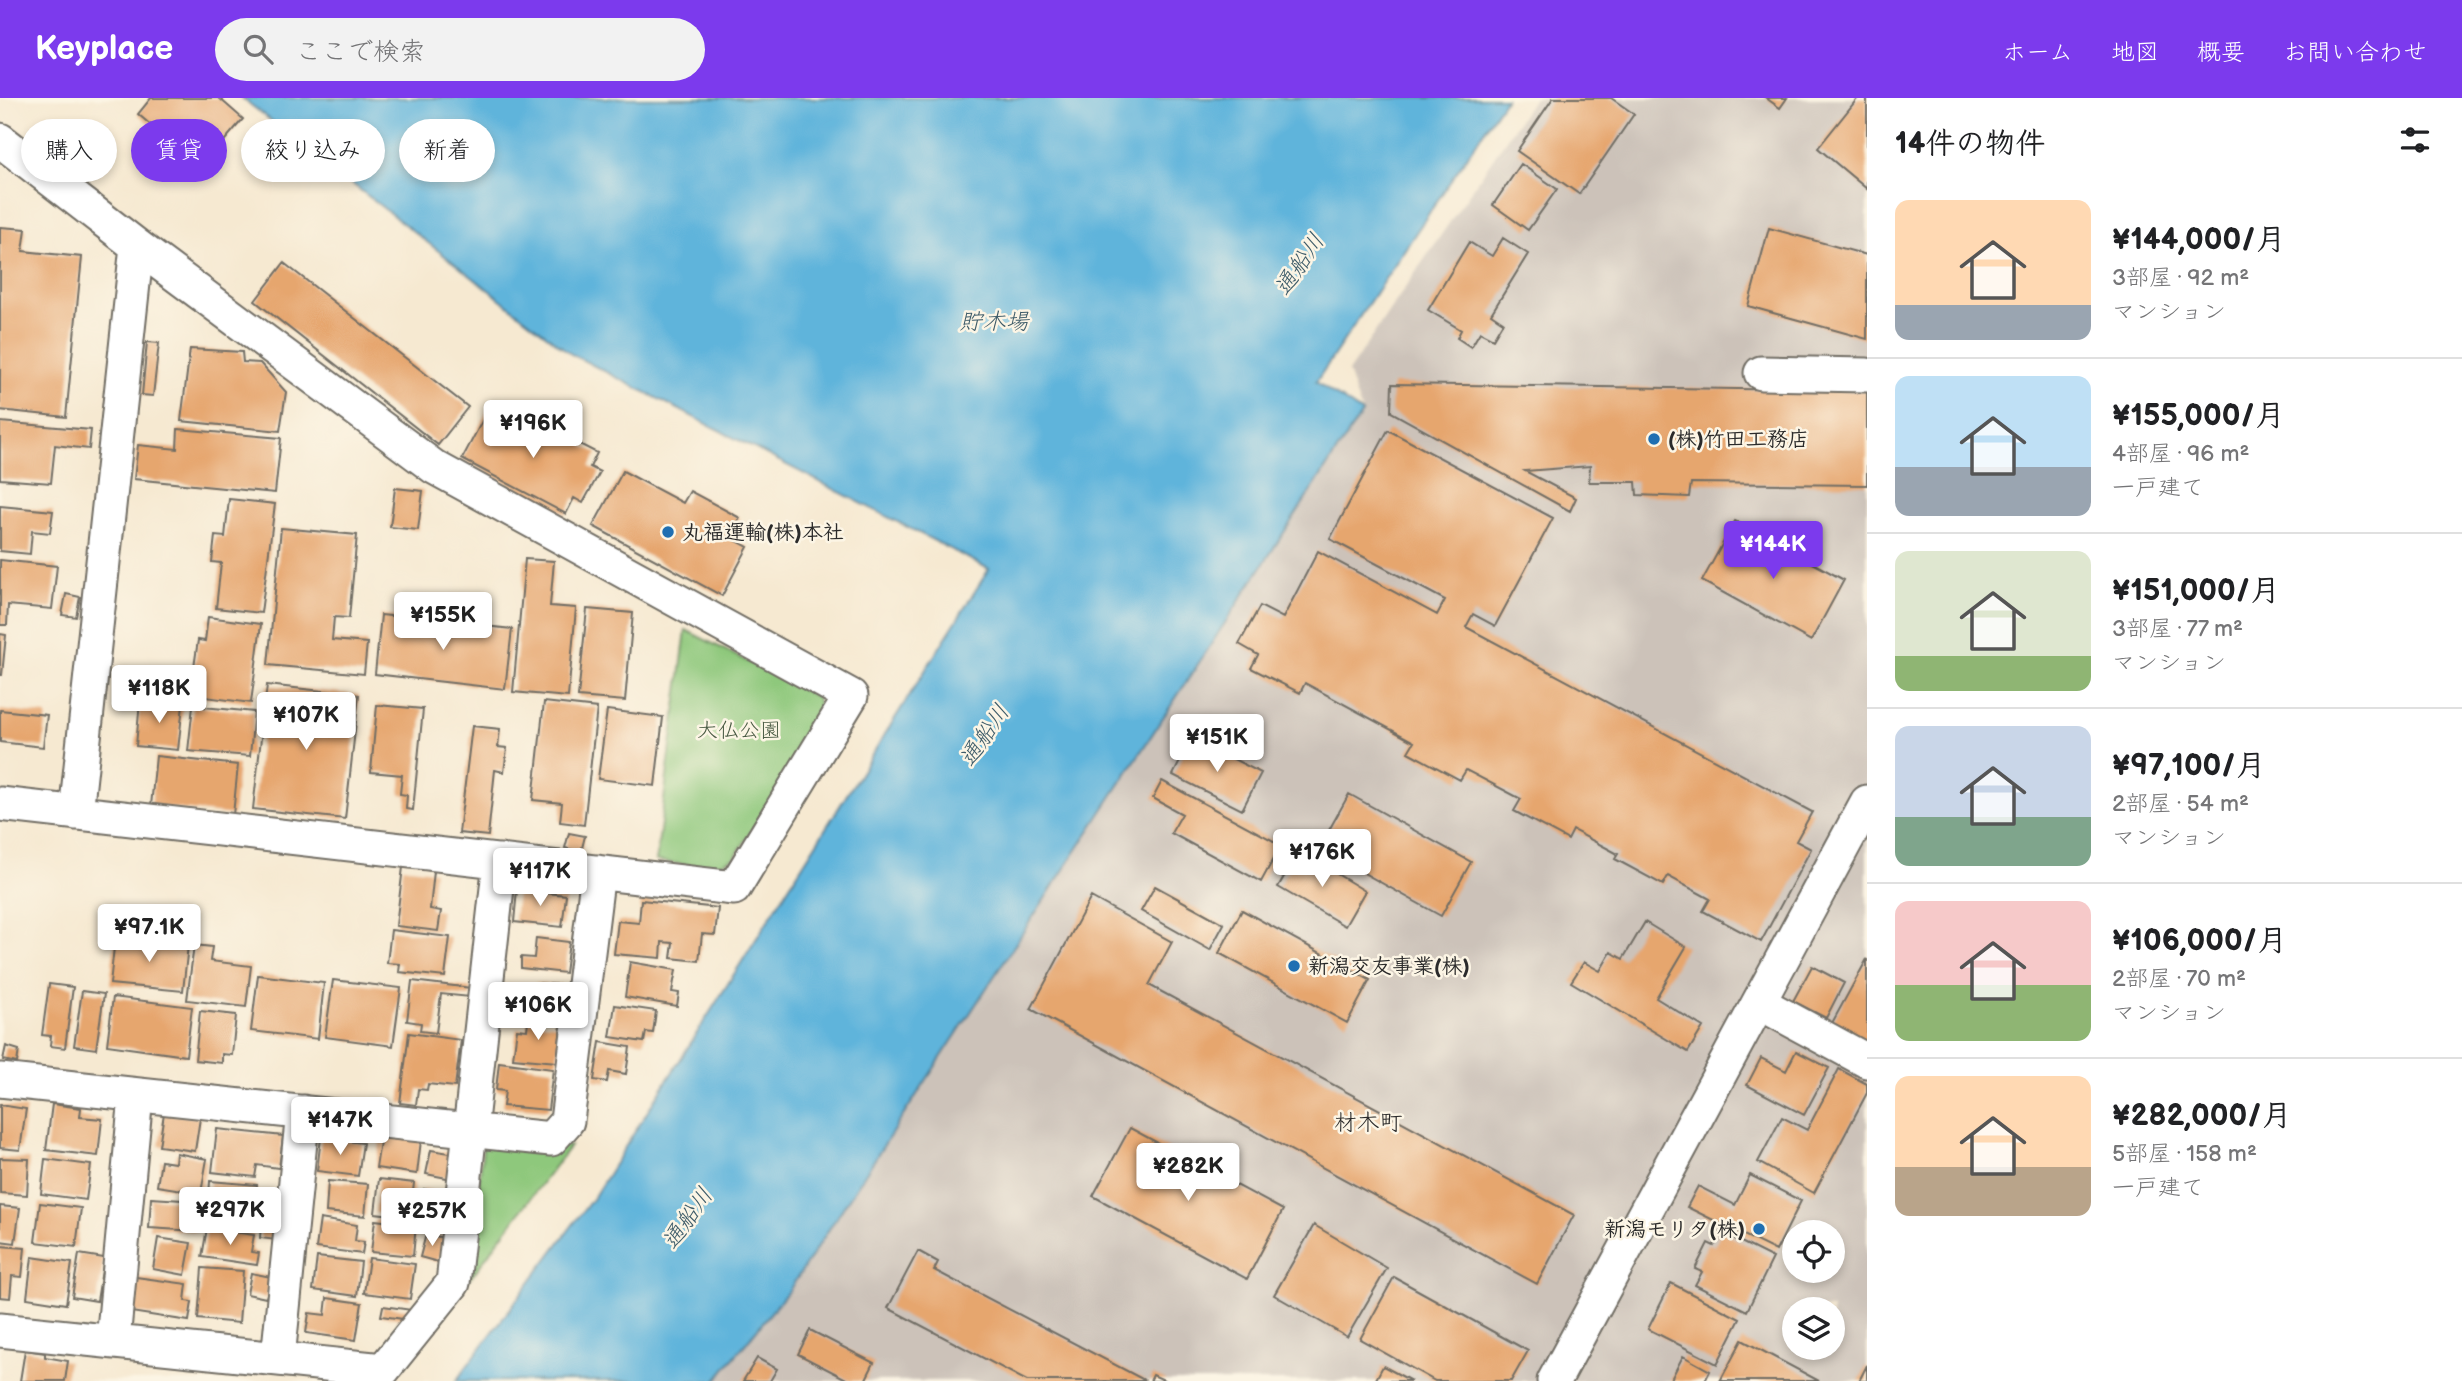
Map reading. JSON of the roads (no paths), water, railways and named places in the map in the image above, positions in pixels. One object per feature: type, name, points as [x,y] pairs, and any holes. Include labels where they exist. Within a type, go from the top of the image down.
[{"type":"street","points":[[0,140],[137,246],[434,467],[851,696],[734,888],[0,804]]},
{"type":"street","points":[[76,813],[137,246]]},
{"type":"street","points":[[1761,373],[1867,375]]},
{"type":"street","points":[[1554,1381],[1867,802]]},
{"type":"street","points":[[0,1330],[383,1370],[453,1283],[500,861]]},
{"type":"street","points":[[0,1080],[551,1139],[567,1121],[598,872]]},
{"type":"street","points":[[1760,1003],[1867,1061]]},
{"type":"street","points":[[113,1341],[136,1096]]},
{"type":"street","points":[[278,1358],[303,1112]]},
{"type":"water","points":[[242,98],[1506,98],[1316,382],[1362,413],[790,1289],[715,1381],[456,1381],[595,1195],[989,569],[571,354],[350,182],[385,182],[385,119],[269,119]]},
{"type":"place","name":"(株)竹田工務店","points":[[1654,439]]},
{"type":"place","name":"丸福運輸(株)本社","points":[[668,532]]},
{"type":"place","name":"新潟交友事業(株)","points":[[1294,966]]},
{"type":"place","name":"新潟モリタ(株)","points":[[1759,1229]]},
{"type":"district","name":"材木町","points":[[1368,1122]]},
{"type":"water label","name":"通船川","points":[[1299,264]]},
{"type":"water label","name":"貯木場","points":[[994,321]]},
{"type":"water label","name":"通船川","points":[[984,735]]},
{"type":"water label","name":"通船川","points":[[687,1218]]},
{"type":"park label","name":"大仏公園","points":[[739,730]]}]
